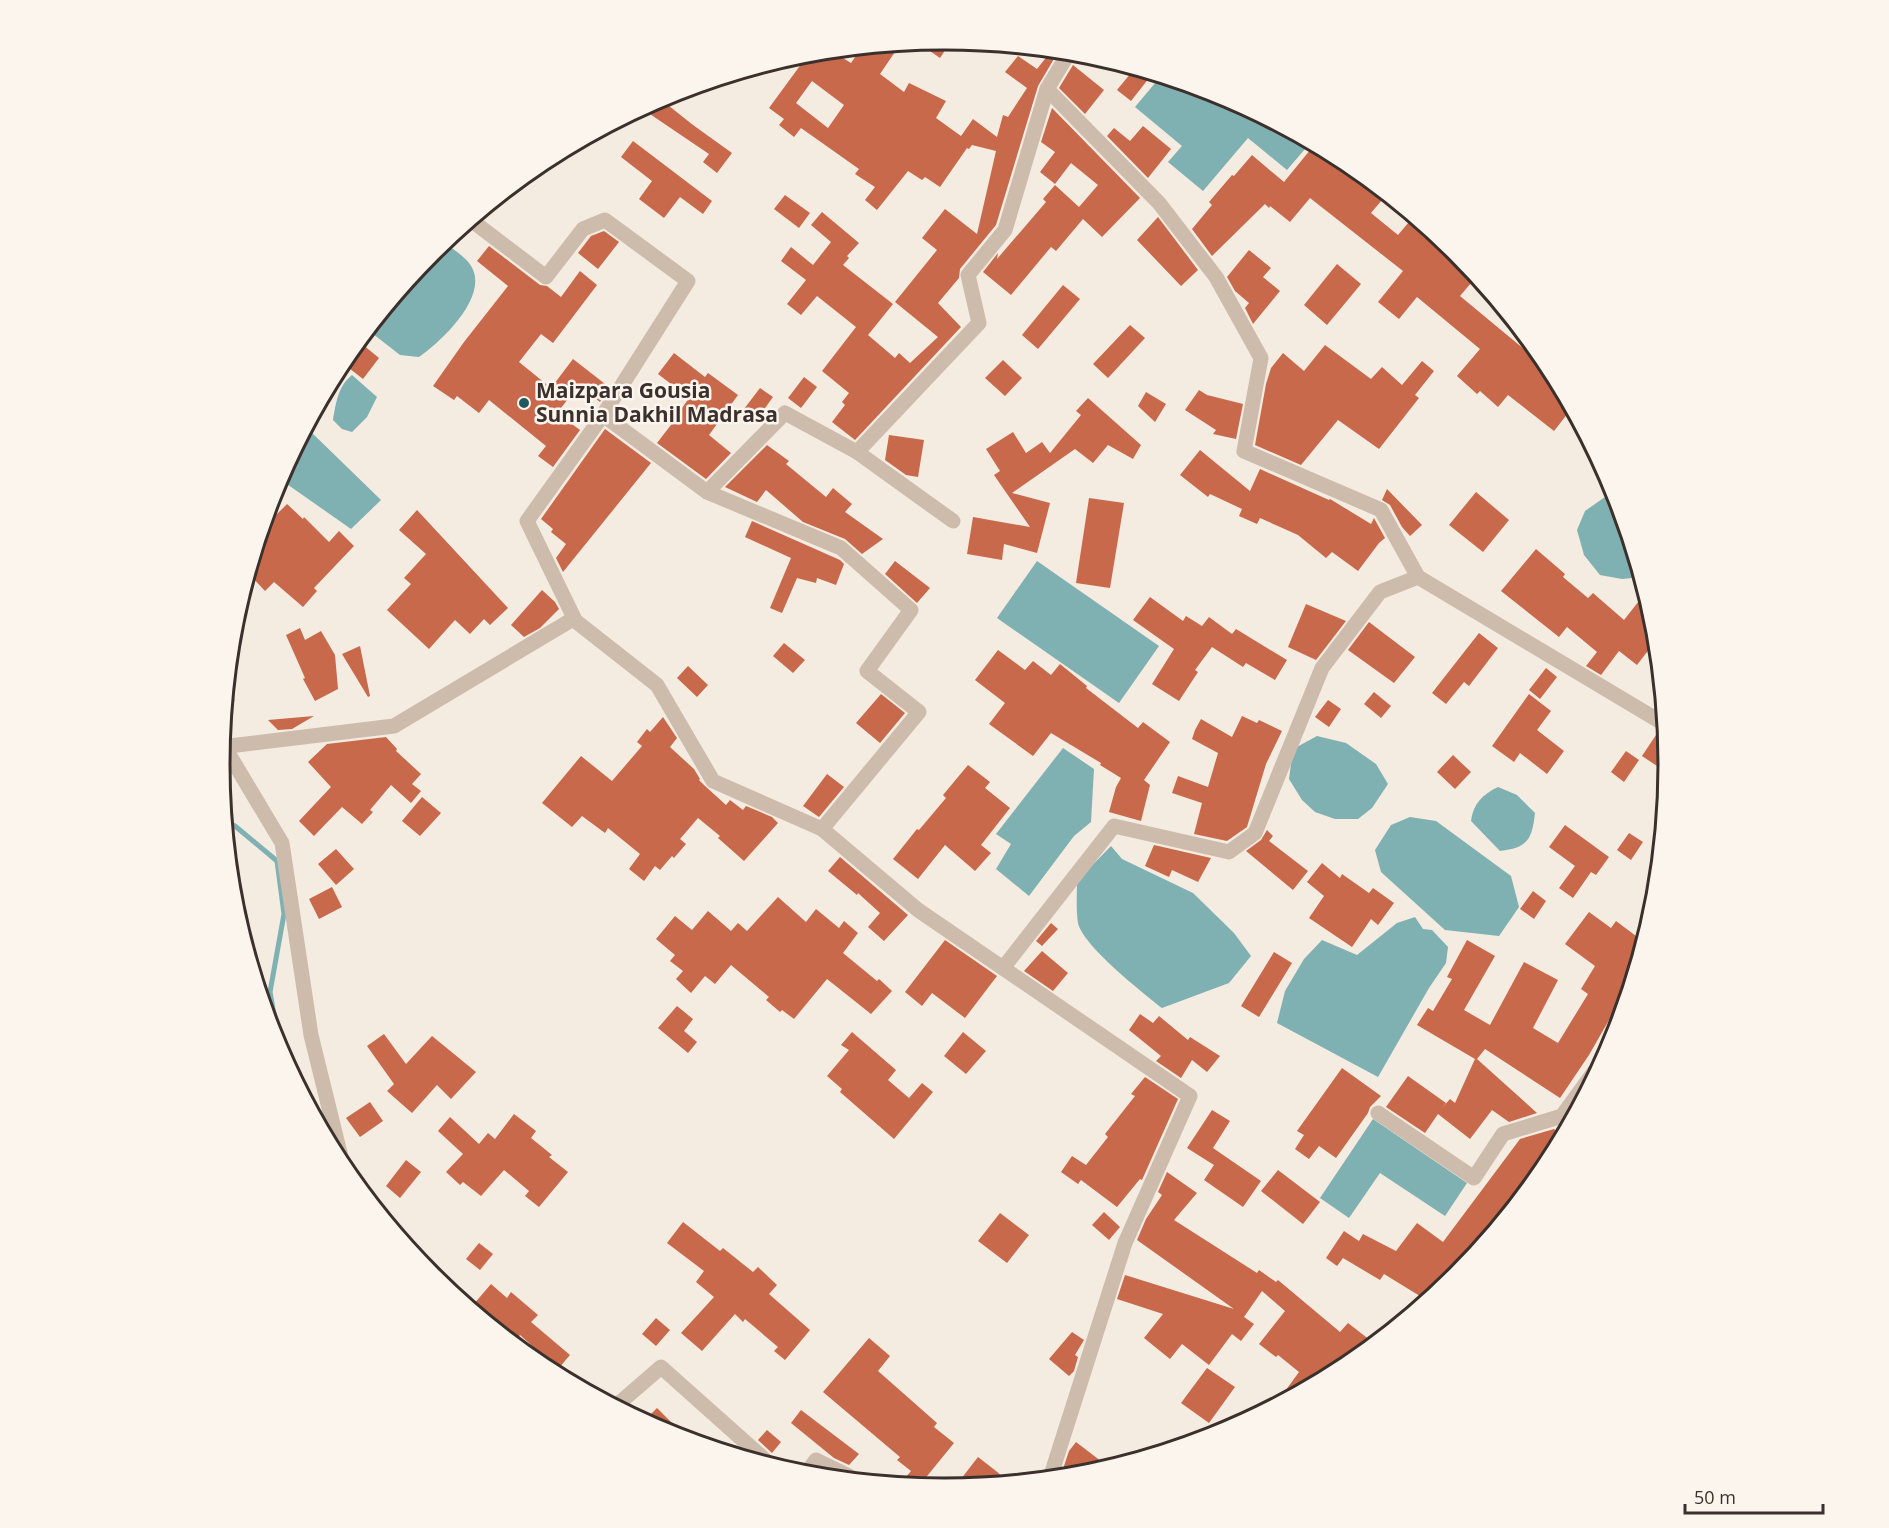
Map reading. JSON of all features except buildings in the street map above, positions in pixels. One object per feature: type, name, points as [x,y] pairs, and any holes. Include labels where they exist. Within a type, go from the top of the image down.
[{"type":"street","points":[[857,452],[979,323],[968,275],[1005,230],[1047,89],[1065,60]]},
{"type":"street","points":[[1047,89],[1159,203],[1216,277],[1261,358],[1244,451],[1381,510],[1418,577],[1657,720]]},
{"type":"street","points":[[477,224],[546,277],[583,230],[605,220],[688,281],[603,415],[528,520],[575,620],[657,685],[713,782],[822,829],[918,910],[1190,1096],[1125,1243],[1054,1470]]},
{"type":"street","points":[[707,492],[785,412],[857,452],[953,522]]},
{"type":"street","points":[[603,415],[707,492],[841,548],[911,610],[867,671],[919,712],[822,829]]},
{"type":"street","points":[[1003,968],[1114,826],[1229,852],[1255,833],[1322,668],[1380,592],[1418,577]]},
{"type":"street","points":[[231,745],[394,726],[573,619],[575,620]]},
{"type":"street","points":[[230,758],[282,843],[311,1035],[336,1138]]},
{"type":"street","points":[[1378,1113],[1474,1178],[1503,1134],[1562,1116],[1576,1097]]},
{"type":"street","points":[[621,1401],[661,1367],[758,1453]]},
{"type":"street","points":[[812,1466],[816,1460],[836,1470]]},
{"type":"water","points":[[1156,82],[1218,104],[1261,123],[1306,148],[1287,170],[1248,138],[1203,191],[1168,162],[1182,146],[1135,107]]},
{"type":"water","points":[[451,247],[469,263],[475,275],[475,288],[470,302],[451,328],[429,350],[419,357],[400,355],[374,335],[407,293]]},
{"type":"water","points":[[352,375],[377,397],[367,417],[352,432],[342,429],[333,420],[341,390]]},
{"type":"water","points":[[312,433],[381,500],[351,529],[287,484]]},
{"type":"water","points":[[1607,496],[1634,576],[1632,578],[1622,579],[1600,575],[1584,555],[1577,530],[1585,511]]},
{"type":"water","points":[[1037,561],[1159,646],[1119,703],[997,618]]},
{"type":"water","points":[[1317,736],[1346,743],[1376,764],[1388,784],[1372,808],[1358,819],[1335,819],[1315,812],[1302,800],[1289,779],[1295,748]]},
{"type":"water","points":[[1063,748],[1094,769],[1091,822],[1074,836],[1029,896],[996,869],[1011,844],[996,834]]},
{"type":"water","points":[[1498,787],[1517,795],[1535,813],[1527,841],[1523,845],[1500,851],[1471,821],[1480,800]]},
{"type":"water","points":[[1410,817],[1436,821],[1511,876],[1519,907],[1499,936],[1445,930],[1381,872],[1375,850],[1391,825]]},
{"type":"water","points":[[1111,846],[1122,859],[1193,893],[1234,933],[1251,956],[1229,983],[1162,1008],[1114,968],[1090,944],[1078,923],[1077,881]]},
{"type":"water","points":[[1415,917],[1423,929],[1432,930],[1448,947],[1446,963],[1378,1077],[1277,1023],[1285,991],[1304,959],[1322,940],[1357,955],[1397,923]]},
{"type":"water","points":[[1373,1119],[1467,1183],[1445,1216],[1380,1173],[1349,1218],[1320,1198]]},
{"type":"waterway","points":[[233,825],[277,861],[284,914],[270,992],[273,1006]]},
{"type":"place","name":"Maizpara Gousia Sunnia Dakhil Madrasa","points":[[524,403]]}]
